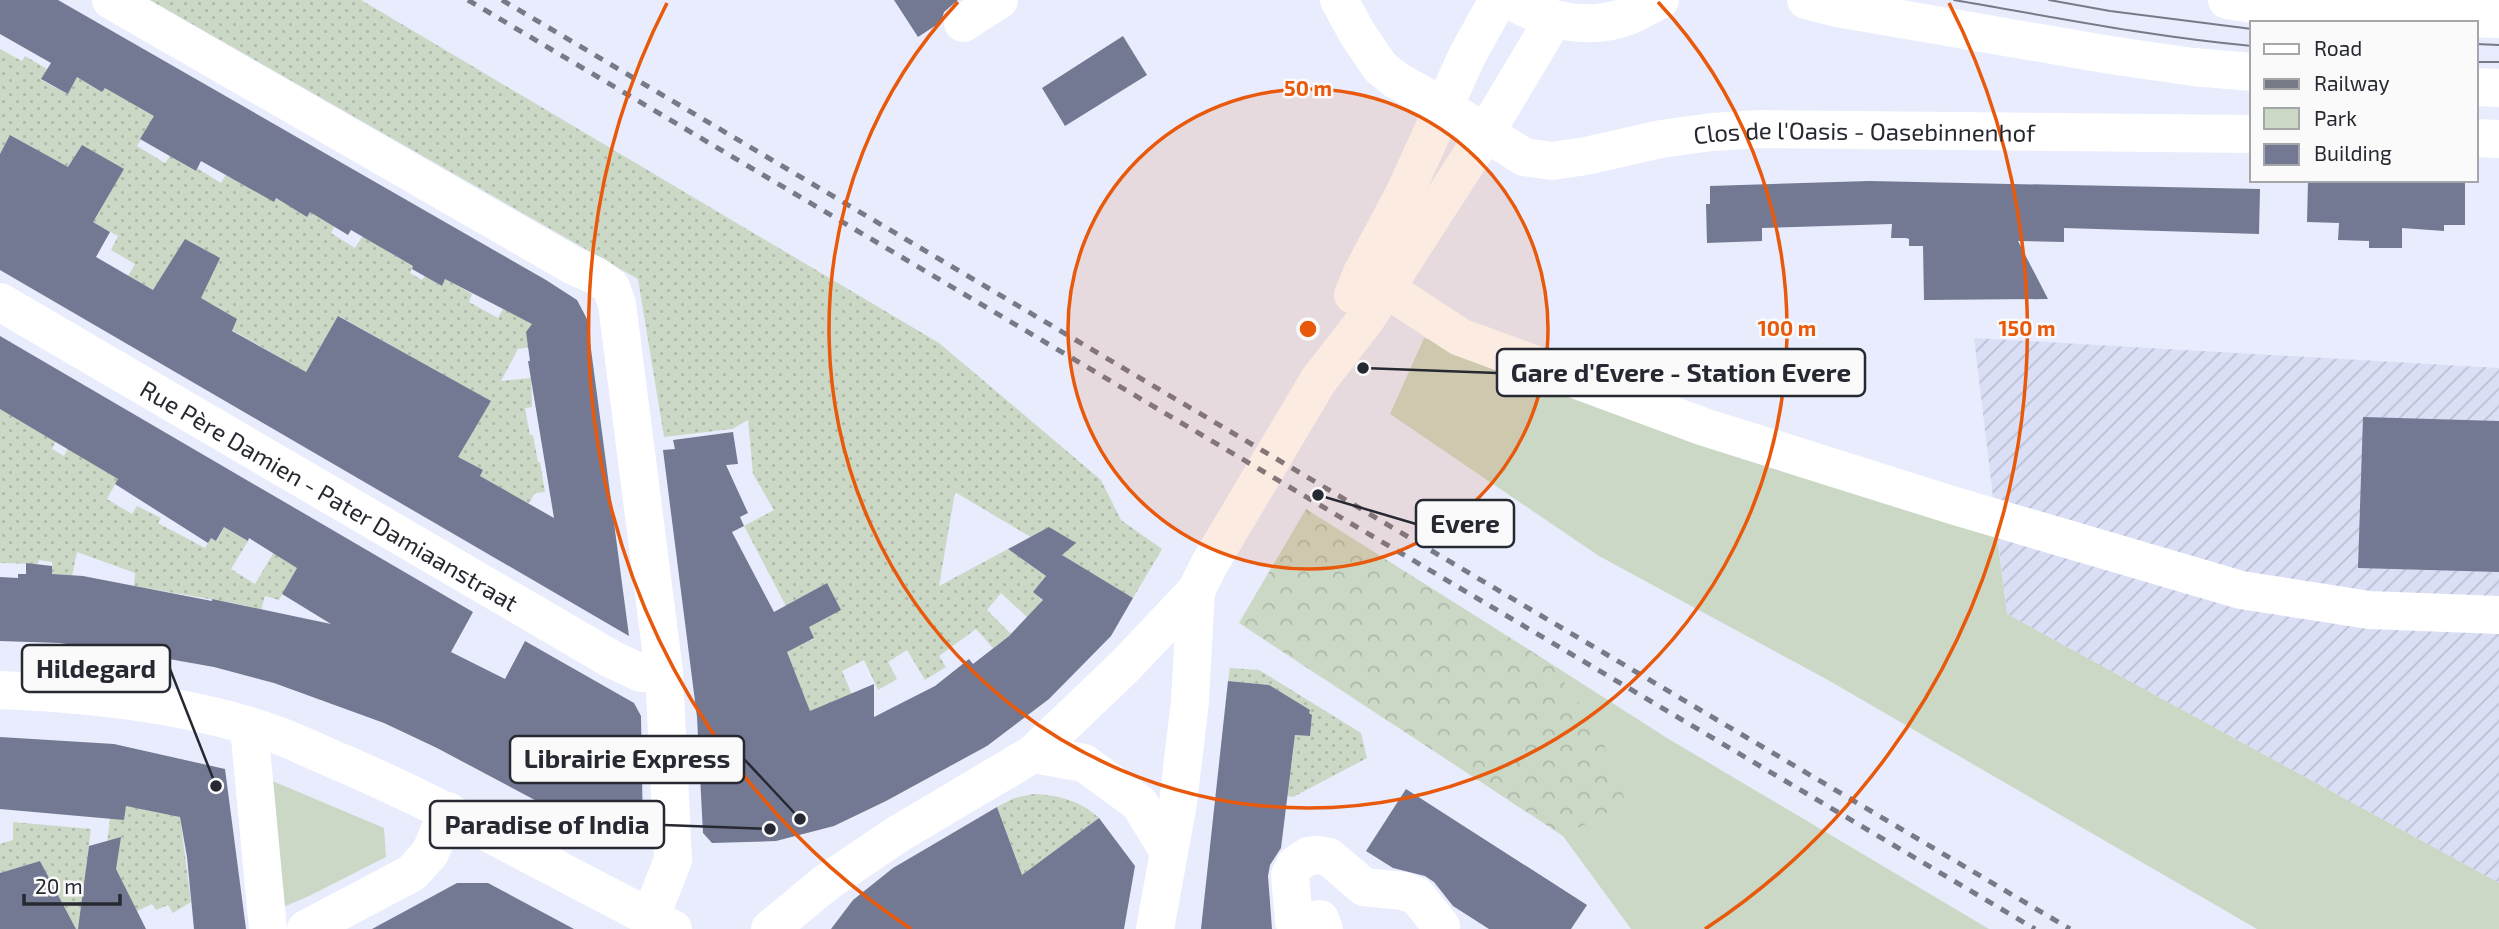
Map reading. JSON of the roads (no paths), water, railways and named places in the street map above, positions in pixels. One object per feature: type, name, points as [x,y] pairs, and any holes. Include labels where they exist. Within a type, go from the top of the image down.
[{"type":"street","points":[[0,690],[97,697],[205,714],[288,740],[448,811],[662,923],[673,860],[664,672],[617,304],[611,287],[111,0]]},
{"type":"street","points":[[963,23],[999,0]]},
{"type":"street","name":"Clos de l'Oasis - Oasebinnenhof","points":[[1339,0],[1380,67],[1396,80],[1524,157],[1552,161],[1674,137],[1760,129],[2250,134]]},
{"type":"street","points":[[770,929],[827,882],[898,834],[1033,754],[1125,666],[1202,578],[1318,381],[1373,280],[1405,192],[1468,54],[1498,0]]},
{"type":"street","points":[[1511,0],[1526,10],[1553,20],[1592,24],[1629,16],[1660,0]]},
{"type":"street","points":[[1806,0],[1837,8],[2110,55],[2250,72]]},
{"type":"street","points":[[2227,0],[2340,13],[2499,19]]},
{"type":"street","points":[[1373,280],[1485,134],[1553,20]]},
{"type":"street","points":[[2478,87],[2499,88]]},
{"type":"street","points":[[2478,138],[2499,139]]},
{"type":"street","points":[[1373,280],[1460,337],[1704,427],[1955,506],[2241,590],[2369,610],[2499,615]]},
{"type":"street","name":"Rue Père Damien - Pater Damiaanstraat","points":[[0,302],[611,659],[641,673],[664,672]]},
{"type":"street","points":[[1155,929],[1178,803],[1202,578]]},
{"type":"street","points":[[249,727],[268,929]]},
{"type":"street","points":[[1033,754],[1084,763],[1139,803],[1168,850]]},
{"type":"street","points":[[306,929],[412,873],[430,853],[448,811]]},
{"type":"street","points":[[1312,923],[1290,875],[1295,865],[1308,856],[1318,855],[1329,857],[1364,887],[1396,889],[1417,896],[1441,926],[1439,929]]},
{"type":"tram line","points":[[1954,0],[2140,32],[2250,46]]},
{"type":"tram line","points":[[2049,0],[2110,11],[2250,29]]},
{"type":"tram line","points":[[2478,44],[2499,45]]},
{"type":"tram line","points":[[2478,62],[2499,62]]},
{"type":"railway","points":[[468,0],[2035,929]]},
{"type":"railway","points":[[502,0],[2070,929]]},
{"type":"place","name":"Gare d'Evere - Station Evere","points":[[1363,368]]},
{"type":"place","name":"Evere","points":[[1318,495]]},
{"type":"place","name":"Hildegard","points":[[216,786]]},
{"type":"place","name":"Librairie Express","points":[[800,819]]},
{"type":"place","name":"Paradise of India","points":[[770,829]]}]
